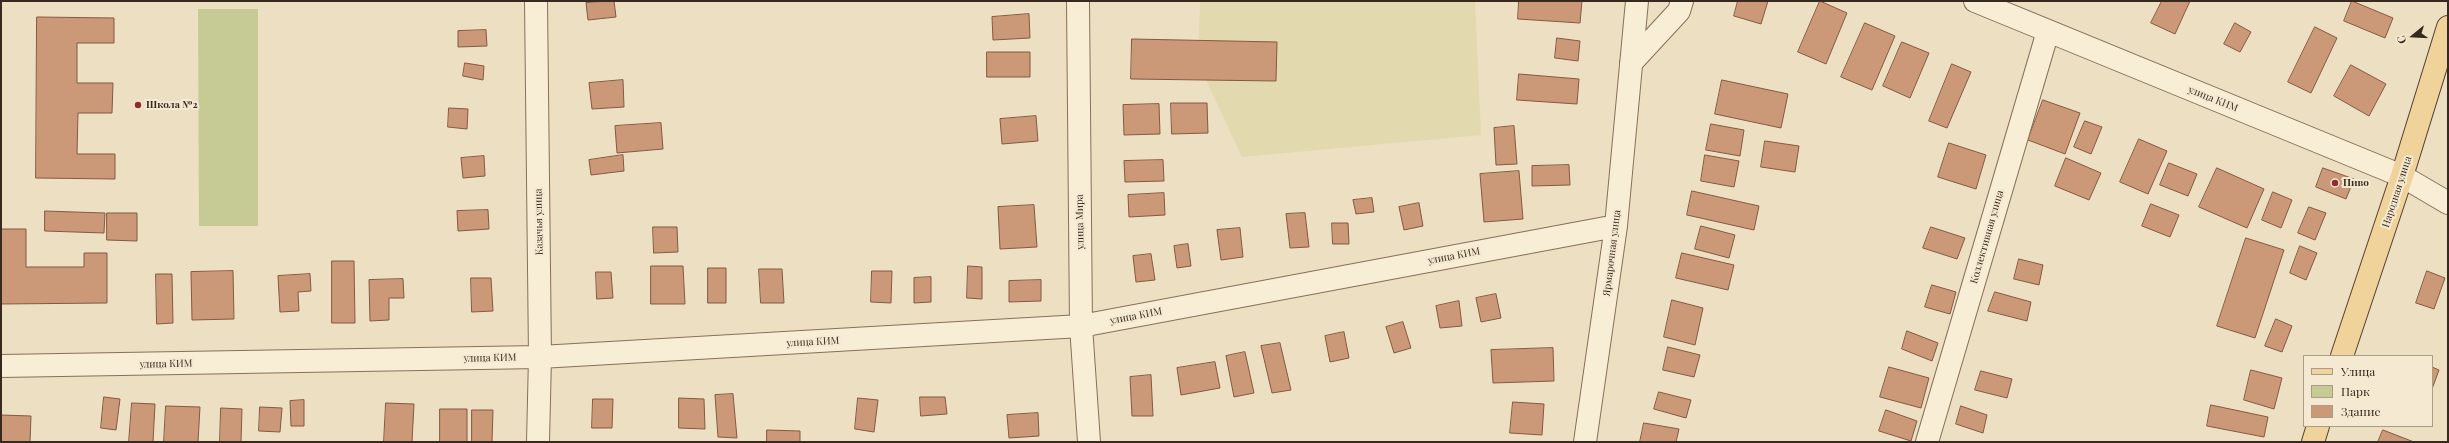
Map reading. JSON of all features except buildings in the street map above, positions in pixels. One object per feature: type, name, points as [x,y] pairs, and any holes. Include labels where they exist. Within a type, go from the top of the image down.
[{"type":"main road","name":"Народная улица","points":[[2342,355],[2402,176],[2448,27]]},
{"type":"main road","points":[[2313,442],[2318,427]]},
{"type":"street","name":"Казачья улица","points":[[536,1],[540,357],[538,442]]},
{"type":"street","name":"улица Мира","points":[[1078,1],[1081,326],[1089,442]]},
{"type":"street","name":"Ярмарочная улица","points":[[1586,442],[1616,226],[1637,1]]},
{"type":"street","points":[[1631,63],[1679,11],[1682,1]]},
{"type":"street","name":"улица КИМ","points":[[1975,1],[2402,176],[2448,204]]},
{"type":"street","name":"Коллективная улица","points":[[1927,442],[2048,31]]},
{"type":"street","name":"улица КИМ","points":[[1,366],[540,357],[1081,326],[1616,226]]},
{"type":"shaded area","points":[[1200,1],[1475,1],[1481,135],[1242,157],[1198,63]]},
{"type":"green space","points":[[198,9],[258,9],[258,226],[199,226]]},
{"type":"place","name":"Школа №2","points":[[138,105]]},
{"type":"place","name":"Пиво","points":[[2335,183]]}]
